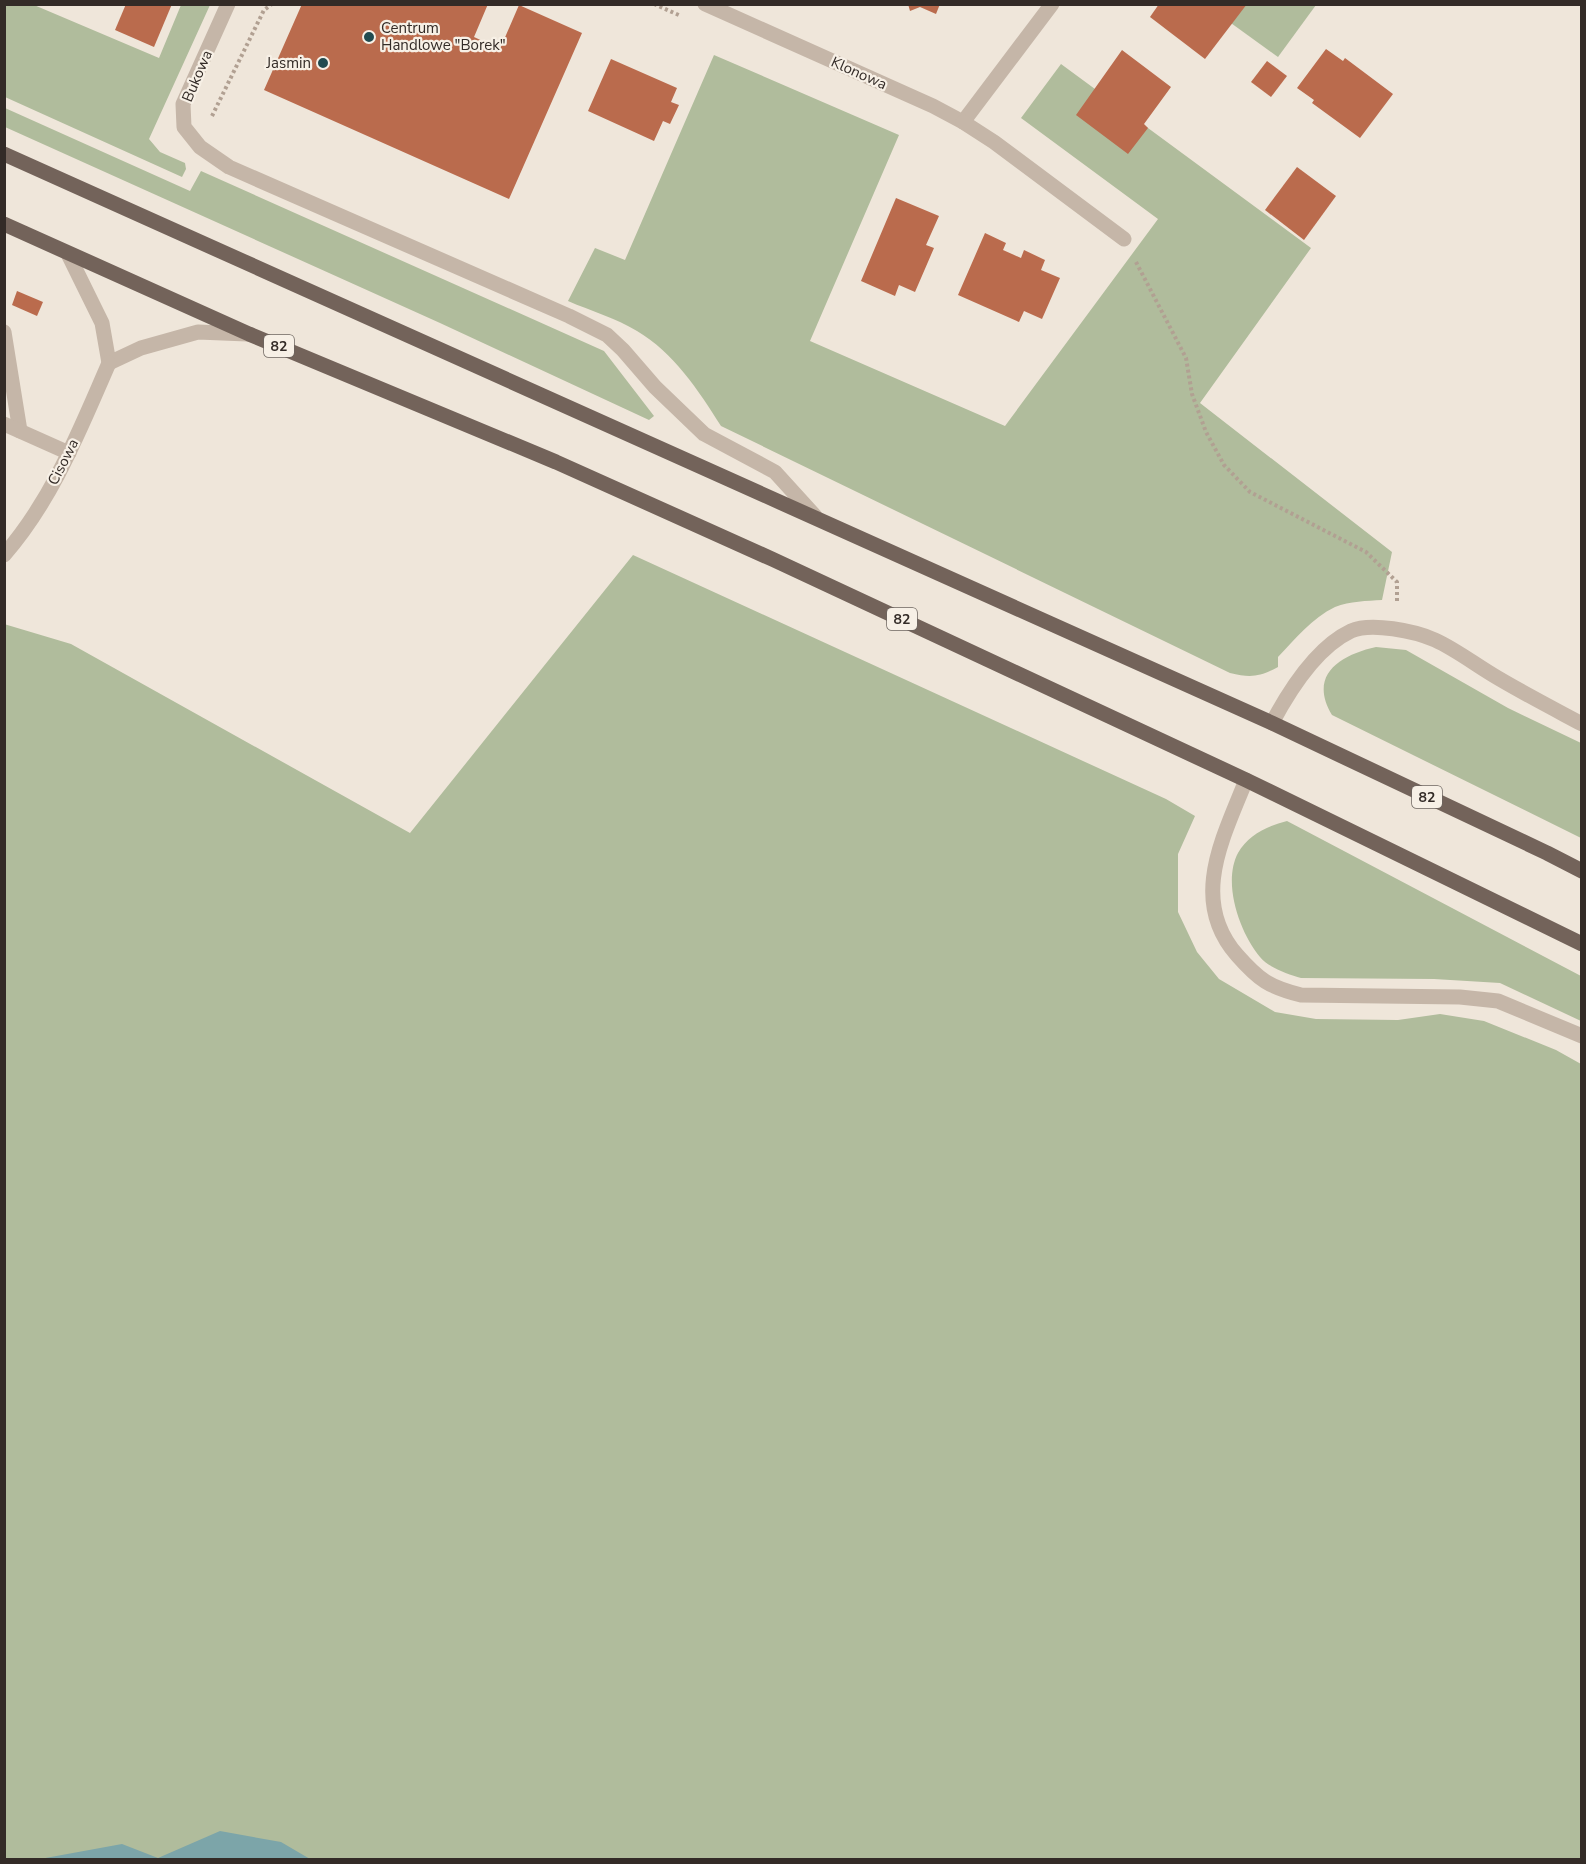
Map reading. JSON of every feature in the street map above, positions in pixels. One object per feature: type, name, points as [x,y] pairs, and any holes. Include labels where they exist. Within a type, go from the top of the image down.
[{"type":"main road","name":"82","points":[[4,154],[1272,723],[1581,871]]},
{"type":"main road","name":"82","points":[[4,224],[249,334],[556,462],[772,559],[1246,780],[1581,944]]},
{"type":"street","name":"Bukowa","points":[[228,4],[183,104],[184,127],[200,147],[229,167],[608,335],[655,387],[705,434],[775,472],[815,516]]},
{"type":"street","name":"Klonowa","points":[[705,4],[933,106],[963,122],[994,142],[1124,239]]},
{"type":"street","points":[[963,122],[1052,4]]},
{"type":"street","points":[[68,254],[102,323],[109,363],[141,348],[198,332],[249,334]]},
{"type":"street","points":[[4,332],[20,431]]},
{"type":"street","name":"Cisowa","points":[[4,555],[34,517],[69,453],[109,363]]},
{"type":"street","points":[[4,424],[69,453]]},
{"type":"street","points":[[1272,723],[1282,704],[1308,667],[1333,642],[1353,630],[1376,628],[1405,631],[1435,640],[1581,724]]},
{"type":"street","points":[[1246,780],[1226,830],[1213,872],[1212,896],[1216,922],[1232,949],[1253,974],[1276,988],[1301,995],[1460,997],[1498,1001],[1581,1036]]},
{"type":"path","points":[[216,105],[264,10],[272,4]]},
{"type":"path","points":[[1124,239],[1186,358],[1192,394],[1206,432],[1224,465],[1250,492],[1366,552],[1397,582],[1397,607]]},
{"type":"green space","points":[[5,4],[34,5],[159,58],[181,5],[210,5],[149,139],[160,152],[185,163],[186,169],[182,177],[5,97]]},
{"type":"green space","points":[[1206,5],[1316,5],[1278,57]]},
{"type":"green space","points":[[714,55],[899,135],[810,341],[1005,426],[1158,219],[1021,118],[1061,64],[1311,248],[1200,403],[1392,552],[1382,600],[1347,604],[1327,612],[1311,623],[1278,657],[1278,667],[1255,676],[1230,673],[721,426],[684,373],[650,340],[621,322],[568,301],[595,248],[625,260]]},
{"type":"green space","points":[[5,108],[190,191],[201,171],[604,351],[654,416],[649,420],[5,127]]},
{"type":"green space","points":[[633,555],[1166,799],[1195,816],[1178,854],[1178,912],[1197,952],[1219,979],[1275,1012],[1316,1019],[1398,1020],[1440,1014],[1484,1021],[1556,1050],[1581,1064],[1581,1859],[5,1859],[4,624],[71,644],[410,833]]},
{"type":"green space","points":[[1376,647],[1406,650],[1508,708],[1581,743],[1581,838],[1332,715],[1324,689],[1326,678],[1340,661]]},
{"type":"green space","points":[[1287,821],[1581,976],[1581,1021],[1500,983],[1434,979],[1301,978],[1268,964],[1253,947],[1240,921],[1232,879],[1238,853],[1247,841],[1265,829]]},
{"type":"water","points":[[220,1831],[281,1842],[310,1859],[40,1859],[122,1844],[158,1858]]},
{"type":"building","points":[[126,4],[172,4],[154,47],[115,30]]},
{"type":"building","points":[[302,4],[488,4],[474,37],[500,49],[519,5],[582,33],[509,199],[264,90]]},
{"type":"building","points":[[908,4],[940,4],[936,14],[920,7],[910,11]]},
{"type":"building","points":[[1159,4],[1247,4],[1205,59],[1150,17]]},
{"type":"building","points":[[1326,49],[1343,61],[1345,58],[1393,94],[1360,138],[1312,103],[1314,100],[1297,88]]},
{"type":"building","points":[[1122,50],[1171,87],[1144,124],[1148,128],[1128,154],[1076,115]]},
{"type":"building","points":[[611,59],[677,88],[671,102],[679,105],[670,124],[663,121],[654,141],[588,111]]},
{"type":"building","points":[[1267,61],[1287,76],[1271,97],[1251,82]]},
{"type":"building","points":[[1297,167],[1336,196],[1304,240],[1265,210]]},
{"type":"building","points":[[896,198],[939,216],[926,245],[934,248],[915,292],[899,285],[895,296],[861,281]]},
{"type":"building","points":[[985,233],[1006,243],[1003,250],[1021,258],[1024,250],[1045,260],[1041,270],[1060,278],[1042,319],[1024,311],[1019,322],[958,295]]},
{"type":"building","points":[[17,291],[43,302],[37,316],[12,305]]},
{"type":"place","name":"Centrum Handlowe \"Borek\"","points":[[369,37]]},
{"type":"place","name":"Jasmin","points":[[323,63]]}]
